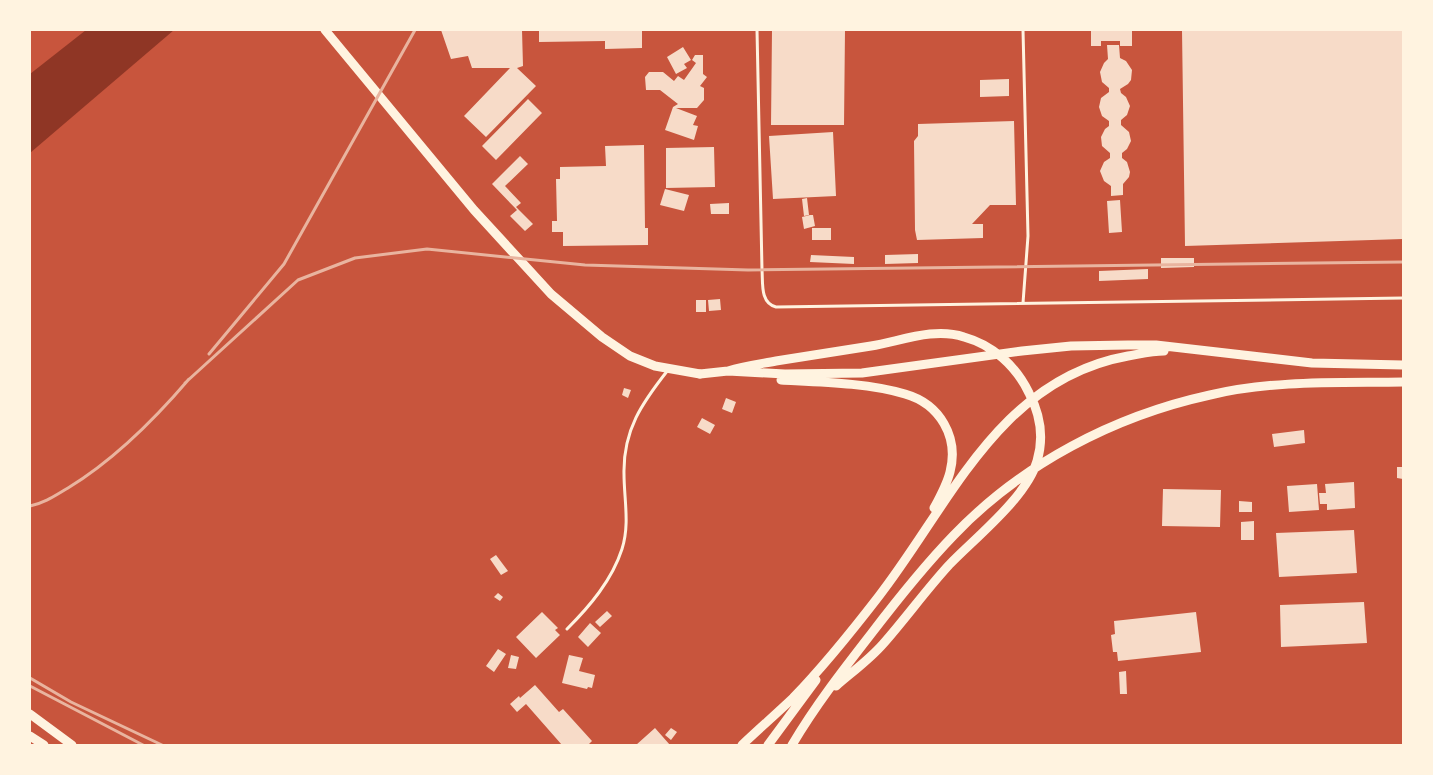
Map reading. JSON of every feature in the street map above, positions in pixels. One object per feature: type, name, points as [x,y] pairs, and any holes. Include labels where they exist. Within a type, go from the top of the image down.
[{"type":"main road","points":[[325,30],[474,210],[551,294],[618,349],[641,361],[669,369],[700,374],[888,390],[906,394],[923,402],[940,416],[950,433],[953,452],[950,473],[910,552]]},
{"type":"main road","points":[[728,371],[753,364],[817,353],[872,346],[938,334],[964,336],[995,351],[1012,367],[1025,384],[1033,400],[1041,430],[1037,463],[1029,480],[1016,496],[948,566],[883,644],[867,660],[824,695]]},
{"type":"main road","points":[[700,374],[728,371],[785,374],[862,373],[1022,351],[1071,346],[1156,345],[1312,363],[1403,365]]},
{"type":"main road","points":[[768,745],[880,595],[981,450],[1003,424],[1048,386],[1076,371],[1096,363],[1119,357],[1154,351],[1189,350]]},
{"type":"main road","points":[[792,745],[824,695],[901,594],[954,535],[994,498],[1053,457],[1079,442],[1113,426],[1180,402],[1212,394],[1247,388],[1309,384],[1403,382]]},
{"type":"main road","points":[[742,745],[793,697],[851,632]]},
{"type":"main road","points":[[30,714],[72,745]]},
{"type":"main road","points":[[30,736],[44,745]]},
{"type":"lane","points":[[757,30],[762,270],[764,293],[768,302],[776,307],[1403,298]]},
{"type":"lane","points":[[1023,30],[1028,236],[1024,303]]},
{"type":"lane","points":[[567,628],[585,611],[604,585],[622,549],[627,522],[624,473],[628,438],[633,422],[642,405],[669,369]]},
{"type":"shaded area","points":[[86,30],[174,30],[30,153],[30,74]]},
{"type":"building","points":[[441,30],[522,30],[523,66],[517,68],[536,86],[486,137],[464,116],[510,68],[472,68],[468,56],[451,59]]},
{"type":"building","points":[[539,30],[642,30],[642,48],[605,49],[605,41],[539,42]]},
{"type":"building","points":[[772,30],[845,30],[844,125],[771,125]]},
{"type":"building","points":[[1091,30],[1132,30],[1132,46],[1120,46],[1120,41],[1101,41],[1101,46],[1091,46]]},
{"type":"building","points":[[1182,30],[1403,30],[1403,239],[1185,246]]},
{"type":"building","points":[[1107,45],[1119,45],[1120,58],[1126,61],[1132,70],[1131,80],[1120,89],[1130,106],[1127,115],[1121,120],[1121,125],[1129,132],[1131,141],[1127,149],[1122,153],[1122,158],[1127,162],[1130,172],[1129,177],[1123,184],[1123,195],[1111,196],[1111,186],[1104,181],[1100,171],[1104,162],[1110,158],[1110,153],[1102,146],[1101,137],[1105,129],[1109,126],[1109,121],[1102,116],[1099,107],[1101,98],[1109,92],[1109,88],[1102,82],[1100,72],[1104,63],[1108,59]]},
{"type":"building","points":[[683,47],[691,60],[684,64],[687,68],[676,74],[667,57]]},
{"type":"building","points":[[695,55],[703,55],[703,74],[707,77],[700,86],[704,88],[704,100],[697,108],[676,108],[697,116],[693,125],[698,126],[694,140],[665,130],[673,107],[678,104],[660,90],[646,90],[645,77],[649,72],[663,72],[674,81],[678,76],[684,80],[696,63],[692,60]]},
{"type":"building","points":[[1009,79],[1009,96],[980,97],[980,80]]},
{"type":"building","points":[[528,99],[542,113],[496,160],[482,146]]},
{"type":"building","points":[[1014,121],[1016,205],[990,205],[972,224],[983,224],[983,238],[917,240],[915,230],[914,141],[918,136],[918,124]]},
{"type":"building","points":[[833,132],[836,196],[773,199],[769,136]]},
{"type":"building","points":[[644,145],[645,228],[648,228],[648,245],[563,246],[563,232],[552,232],[552,221],[557,221],[556,179],[560,179],[560,167],[606,166],[605,146]]},
{"type":"building","points":[[714,147],[715,187],[666,188],[666,148]]},
{"type":"building","points":[[520,156],[528,164],[505,186],[521,203],[516,207],[533,224],[525,231],[510,216],[517,210],[492,184]]},
{"type":"building","points":[[665,189],[689,195],[684,211],[660,205]]},
{"type":"building","points":[[807,198],[809,215],[804,216],[802,199]]},
{"type":"building","points":[[1120,200],[1122,232],[1109,233],[1107,201]]},
{"type":"building","points":[[729,203],[729,214],[711,214],[710,204]]},
{"type":"building","points":[[813,215],[815,226],[804,229],[802,217]]},
{"type":"building","points":[[812,228],[831,228],[831,240],[812,240]]},
{"type":"building","points":[[918,254],[918,263],[885,264],[885,255]]},
{"type":"building","points":[[811,255],[854,257],[854,264],[810,262]]},
{"type":"building","points":[[1161,258],[1194,258],[1194,267],[1161,268]]},
{"type":"building","points":[[1148,269],[1148,279],[1099,281],[1099,271]]},
{"type":"building","points":[[720,299],[721,310],[709,311],[708,300]]},
{"type":"building","points":[[696,300],[706,300],[706,312],[696,312]]},
{"type":"building","points":[[624,388],[631,390],[628,398],[622,395]]},
{"type":"building","points":[[726,398],[736,402],[732,413],[722,409]]},
{"type":"building","points":[[702,418],[715,425],[710,434],[697,427]]},
{"type":"building","points":[[1304,430],[1305,443],[1274,447],[1272,434]]},
{"type":"building","points":[[1397,467],[1403,467],[1403,479],[1397,478]]},
{"type":"building","points":[[1354,482],[1355,508],[1327,510],[1327,504],[1320,504],[1319,493],[1326,493],[1325,484]]},
{"type":"building","points":[[1317,484],[1319,510],[1289,512],[1287,486]]},
{"type":"building","points":[[1163,489],[1221,490],[1220,527],[1162,526]]},
{"type":"building","points":[[1239,501],[1252,502],[1252,512],[1239,512]]},
{"type":"building","points":[[1254,521],[1254,540],[1241,540],[1241,522]]},
{"type":"building","points":[[1354,530],[1357,573],[1279,577],[1276,533]]},
{"type":"building","points":[[496,555],[508,571],[501,575],[490,559]]},
{"type":"building","points":[[498,593],[503,597],[500,601],[494,597]]},
{"type":"building","points":[[1364,602],[1367,643],[1281,647],[1280,605]]},
{"type":"building","points":[[607,611],[612,616],[600,627],[595,622]]},
{"type":"building","points":[[542,612],[558,628],[555,630],[560,635],[536,658],[516,637]]},
{"type":"building","points":[[1196,612],[1201,652],[1118,661],[1117,652],[1113,652],[1111,635],[1115,634],[1114,621]]},
{"type":"building","points":[[590,623],[601,633],[588,647],[578,637]]},
{"type":"building","points":[[498,649],[506,654],[494,672],[486,666]]},
{"type":"building","points":[[511,655],[519,657],[516,669],[508,668]]},
{"type":"building","points":[[569,655],[583,658],[579,671],[595,675],[592,688],[588,687],[587,689],[562,683]]},
{"type":"building","points":[[1126,671],[1127,694],[1120,694],[1119,672]]},
{"type":"building","points":[[535,685],[559,712],[563,709],[592,741],[588,745],[562,745],[526,704],[517,712],[510,704],[519,696],[520,698]]},
{"type":"building","points":[[655,728],[670,745],[636,745]]},
{"type":"building","points":[[671,728],[677,732],[671,740],[665,735]]},
{"type":"railway","points":[[209,354],[284,264],[415,30]]},
{"type":"railway","points":[[185,383],[298,280],[355,258],[427,249],[585,265],[748,270],[1403,262]]},
{"type":"railway","points":[[30,506],[41,503],[55,496],[101,465],[133,438],[189,379]]},
{"type":"railway","points":[[30,678],[71,702],[162,745]]},
{"type":"railway","points":[[30,686],[143,745]]}]
